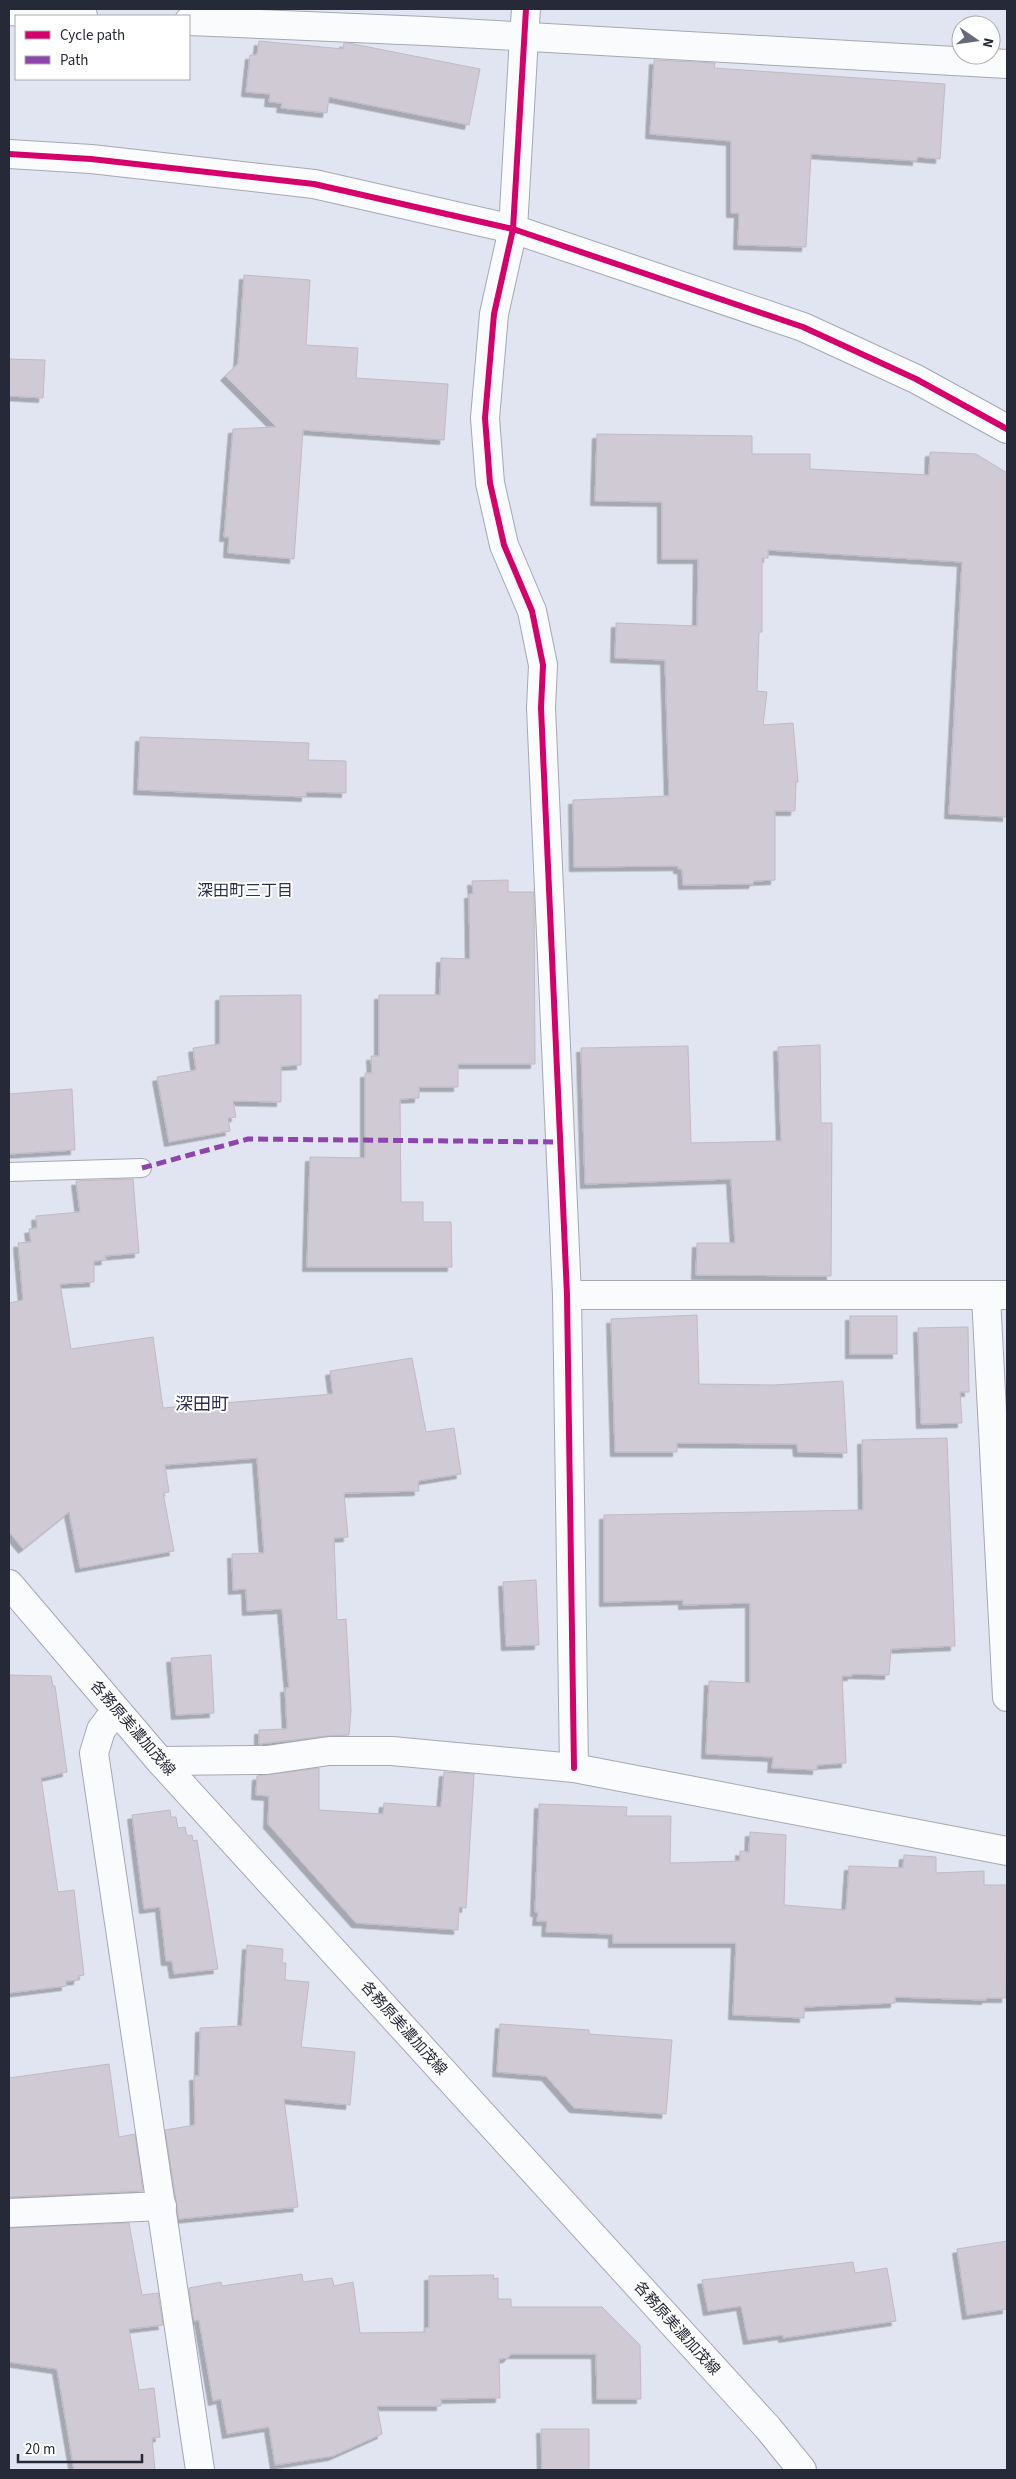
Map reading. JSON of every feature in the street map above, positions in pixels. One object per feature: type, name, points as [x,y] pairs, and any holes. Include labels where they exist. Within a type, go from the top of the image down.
[{"type":"street","points":[[526,9],[513,228],[494,314],[485,418],[490,483],[504,545],[532,611],[543,665],[541,708],[567,1295],[574,1768]]},
{"type":"street","points":[[9,11],[68,15]]},
{"type":"street","points":[[190,21],[416,30],[1007,64]]},
{"type":"street","points":[[9,154],[91,159],[314,184],[513,228],[803,327],[916,379],[1007,429]]},
{"type":"street","points":[[567,1295],[996,1296],[1007,1697]]},
{"type":"street","name":"各務原美濃加茂線","points":[[9,1584],[160,1760],[761,2421],[802,2470]]},
{"type":"street","points":[[116,1710],[101,1730],[94,1753],[200,2470]]},
{"type":"street","points":[[160,1760],[267,1760],[329,1751],[392,1751],[574,1768],[1007,1851]]},
{"type":"street","points":[[9,2213],[162,2206]]},
{"type":"lane","points":[[9,1172],[142,1168]]},
{"type":"building","points":[[259,41],[343,49],[344,43],[348,43],[480,69],[469,125],[329,97],[327,113],[281,108],[282,103],[269,102],[270,94],[246,92],[250,55],[257,55]]},
{"type":"building","points":[[654,60],[715,63],[714,68],[945,84],[940,159],[917,157],[917,161],[811,154],[806,247],[738,245],[739,213],[731,213],[731,141],[650,134]]},
{"type":"building","points":[[244,275],[310,280],[306,345],[358,348],[356,378],[448,384],[444,440],[303,430],[294,559],[228,553],[229,537],[224,537],[233,429],[276,427],[225,376],[238,364]]},
{"type":"building","points":[[9,359],[45,360],[43,398],[9,396]]},
{"type":"building","points":[[597,434],[752,436],[752,454],[810,454],[810,469],[929,475],[930,452],[976,454],[1007,473],[1007,817],[949,814],[962,562],[768,550],[768,558],[762,558],[762,632],[759,632],[757,691],[767,692],[763,725],[793,723],[798,782],[796,782],[795,811],[775,811],[775,880],[754,881],[753,884],[683,885],[682,869],[678,869],[678,866],[574,867],[573,800],[669,796],[665,660],[615,658],[616,623],[697,626],[698,559],[662,559],[662,502],[595,501]]},
{"type":"building","points":[[140,737],[309,743],[308,760],[346,761],[346,793],[306,792],[306,797],[138,790]]},
{"type":"building","points":[[508,880],[508,892],[534,892],[535,1064],[458,1064],[458,1087],[419,1087],[419,1098],[400,1099],[401,1202],[423,1202],[423,1222],[451,1222],[452,1267],[307,1267],[310,1157],[365,1158],[365,1073],[372,1073],[371,1056],[379,1056],[379,995],[440,995],[441,958],[470,959],[469,894],[473,894],[472,881]]},
{"type":"building","points":[[301,995],[301,1065],[281,1066],[281,1102],[233,1101],[236,1117],[228,1118],[230,1131],[169,1142],[157,1077],[196,1070],[193,1048],[220,1044],[220,996]]},
{"type":"building","points":[[820,1045],[821,1123],[832,1123],[831,1276],[696,1275],[697,1243],[735,1243],[731,1179],[585,1184],[581,1048],[688,1046],[691,1143],[781,1141],[778,1047]]},
{"type":"building","points":[[72,1089],[75,1150],[9,1154],[9,1094]]},
{"type":"building","points":[[133,1179],[139,1253],[105,1256],[106,1260],[94,1261],[94,1282],[60,1284],[71,1349],[153,1337],[163,1408],[333,1394],[330,1371],[412,1358],[426,1432],[454,1428],[461,1474],[418,1481],[419,1491],[344,1493],[348,1537],[334,1538],[337,1620],[346,1619],[351,1710],[349,1735],[259,1744],[259,1730],[287,1729],[285,1688],[289,1688],[282,1609],[247,1611],[246,1589],[233,1590],[232,1554],[264,1553],[257,1458],[165,1465],[169,1492],[163,1493],[174,1551],[80,1568],[69,1512],[23,1549],[9,1532],[9,1303],[23,1300],[18,1243],[31,1242],[29,1229],[37,1228],[36,1216],[80,1212],[76,1181]]},
{"type":"building","points":[[697,1315],[699,1384],[773,1385],[843,1381],[847,1453],[798,1452],[797,1444],[677,1443],[677,1452],[615,1452],[611,1319]]},
{"type":"building","points":[[850,1316],[897,1316],[897,1354],[850,1354]]},
{"type":"building","points":[[968,1327],[969,1392],[960,1392],[962,1423],[921,1424],[918,1328]]},
{"type":"building","points":[[947,1438],[955,1646],[891,1649],[889,1675],[852,1674],[852,1676],[842,1676],[846,1763],[817,1765],[817,1770],[772,1768],[773,1757],[706,1754],[709,1681],[750,1683],[750,1603],[683,1605],[683,1600],[604,1602],[604,1515],[863,1510],[862,1440]]},
{"type":"building","points":[[536,1580],[539,1645],[506,1646],[503,1582]]},
{"type":"building","points":[[211,1655],[214,1713],[176,1715],[171,1658]]},
{"type":"building","points":[[9,1675],[51,1676],[53,1686],[55,1686],[67,1772],[41,1778],[58,1892],[74,1890],[84,1975],[78,1976],[78,1980],[66,1981],[66,1986],[9,1993]]},
{"type":"building","points":[[319,1768],[319,1810],[383,1814],[384,1803],[441,1807],[444,1772],[474,1774],[466,1908],[459,1907],[458,1930],[356,1923],[268,1824],[269,1796],[256,1795],[257,1776]]},
{"type":"building","points":[[539,1804],[627,1807],[626,1816],[671,1816],[670,1863],[740,1861],[740,1851],[749,1852],[750,1832],[786,1835],[784,1905],[846,1910],[849,1866],[903,1868],[904,1855],[936,1857],[936,1873],[984,1871],[984,1885],[1007,1885],[1006,1998],[986,1998],[986,2000],[895,1997],[895,2003],[804,2007],[804,2018],[733,2015],[736,1943],[613,1943],[613,1934],[546,1932],[547,1921],[537,1921],[538,1912],[535,1912]]},
{"type":"building","points":[[170,1810],[171,1817],[176,1817],[178,1828],[185,1827],[187,1836],[192,1835],[193,1841],[197,1840],[218,1969],[174,1974],[172,1961],[166,1961],[160,1907],[144,1909],[132,1815]]},
{"type":"building","points":[[247,1945],[283,1949],[282,1963],[286,1963],[285,1980],[309,1982],[301,2047],[355,2052],[350,2105],[284,2099],[298,2207],[179,2219],[165,2130],[195,2125],[194,2076],[199,2076],[200,2028],[242,2026]]},
{"type":"building","points":[[500,2024],[589,2030],[589,2034],[672,2040],[666,2114],[574,2108],[546,2076],[497,2072]]},
{"type":"building","points":[[109,2064],[119,2137],[135,2134],[143,2191],[9,2197],[9,2078]]},
{"type":"building","points":[[129,2223],[142,2295],[158,2293],[163,2325],[129,2329],[139,2390],[154,2388],[160,2437],[152,2438],[155,2470],[74,2470],[57,2369],[9,2362],[9,2228]]},
{"type":"building","points":[[1007,2241],[1007,2309],[967,2315],[957,2249]]},
{"type":"building","points":[[853,2262],[855,2273],[887,2268],[896,2321],[783,2338],[783,2335],[748,2340],[741,2306],[708,2311],[702,2280]]},
{"type":"building","points":[[302,2274],[303,2282],[332,2278],[334,2286],[353,2282],[360,2333],[425,2332],[425,2328],[429,2328],[429,2276],[494,2275],[493,2279],[498,2278],[498,2299],[511,2299],[511,2307],[602,2307],[640,2345],[641,2399],[597,2399],[596,2354],[511,2354],[508,2358],[499,2359],[500,2398],[441,2399],[441,2406],[377,2406],[382,2434],[333,2456],[275,2465],[269,2427],[227,2434],[221,2399],[213,2401],[199,2320],[194,2321],[189,2288],[221,2282],[222,2286]]},
{"type":"building","points":[[541,2429],[589,2429],[589,2470],[542,2470]]},
{"type":"marked path","points":[[142,1168],[248,1139],[560,1142]]},
{"type":"cycle path","points":[[526,9],[513,229],[494,314],[485,418],[490,483],[504,545],[532,611],[543,665],[541,708],[567,1295],[574,1768]]},
{"type":"cycle path","points":[[9,154],[91,159],[314,184],[513,229],[803,327],[916,379],[1007,429]]},
{"type":"district","name":"深田町三丁目","points":[[245,890]]},
{"type":"district","name":"深田町","points":[[202,1404]]}]
